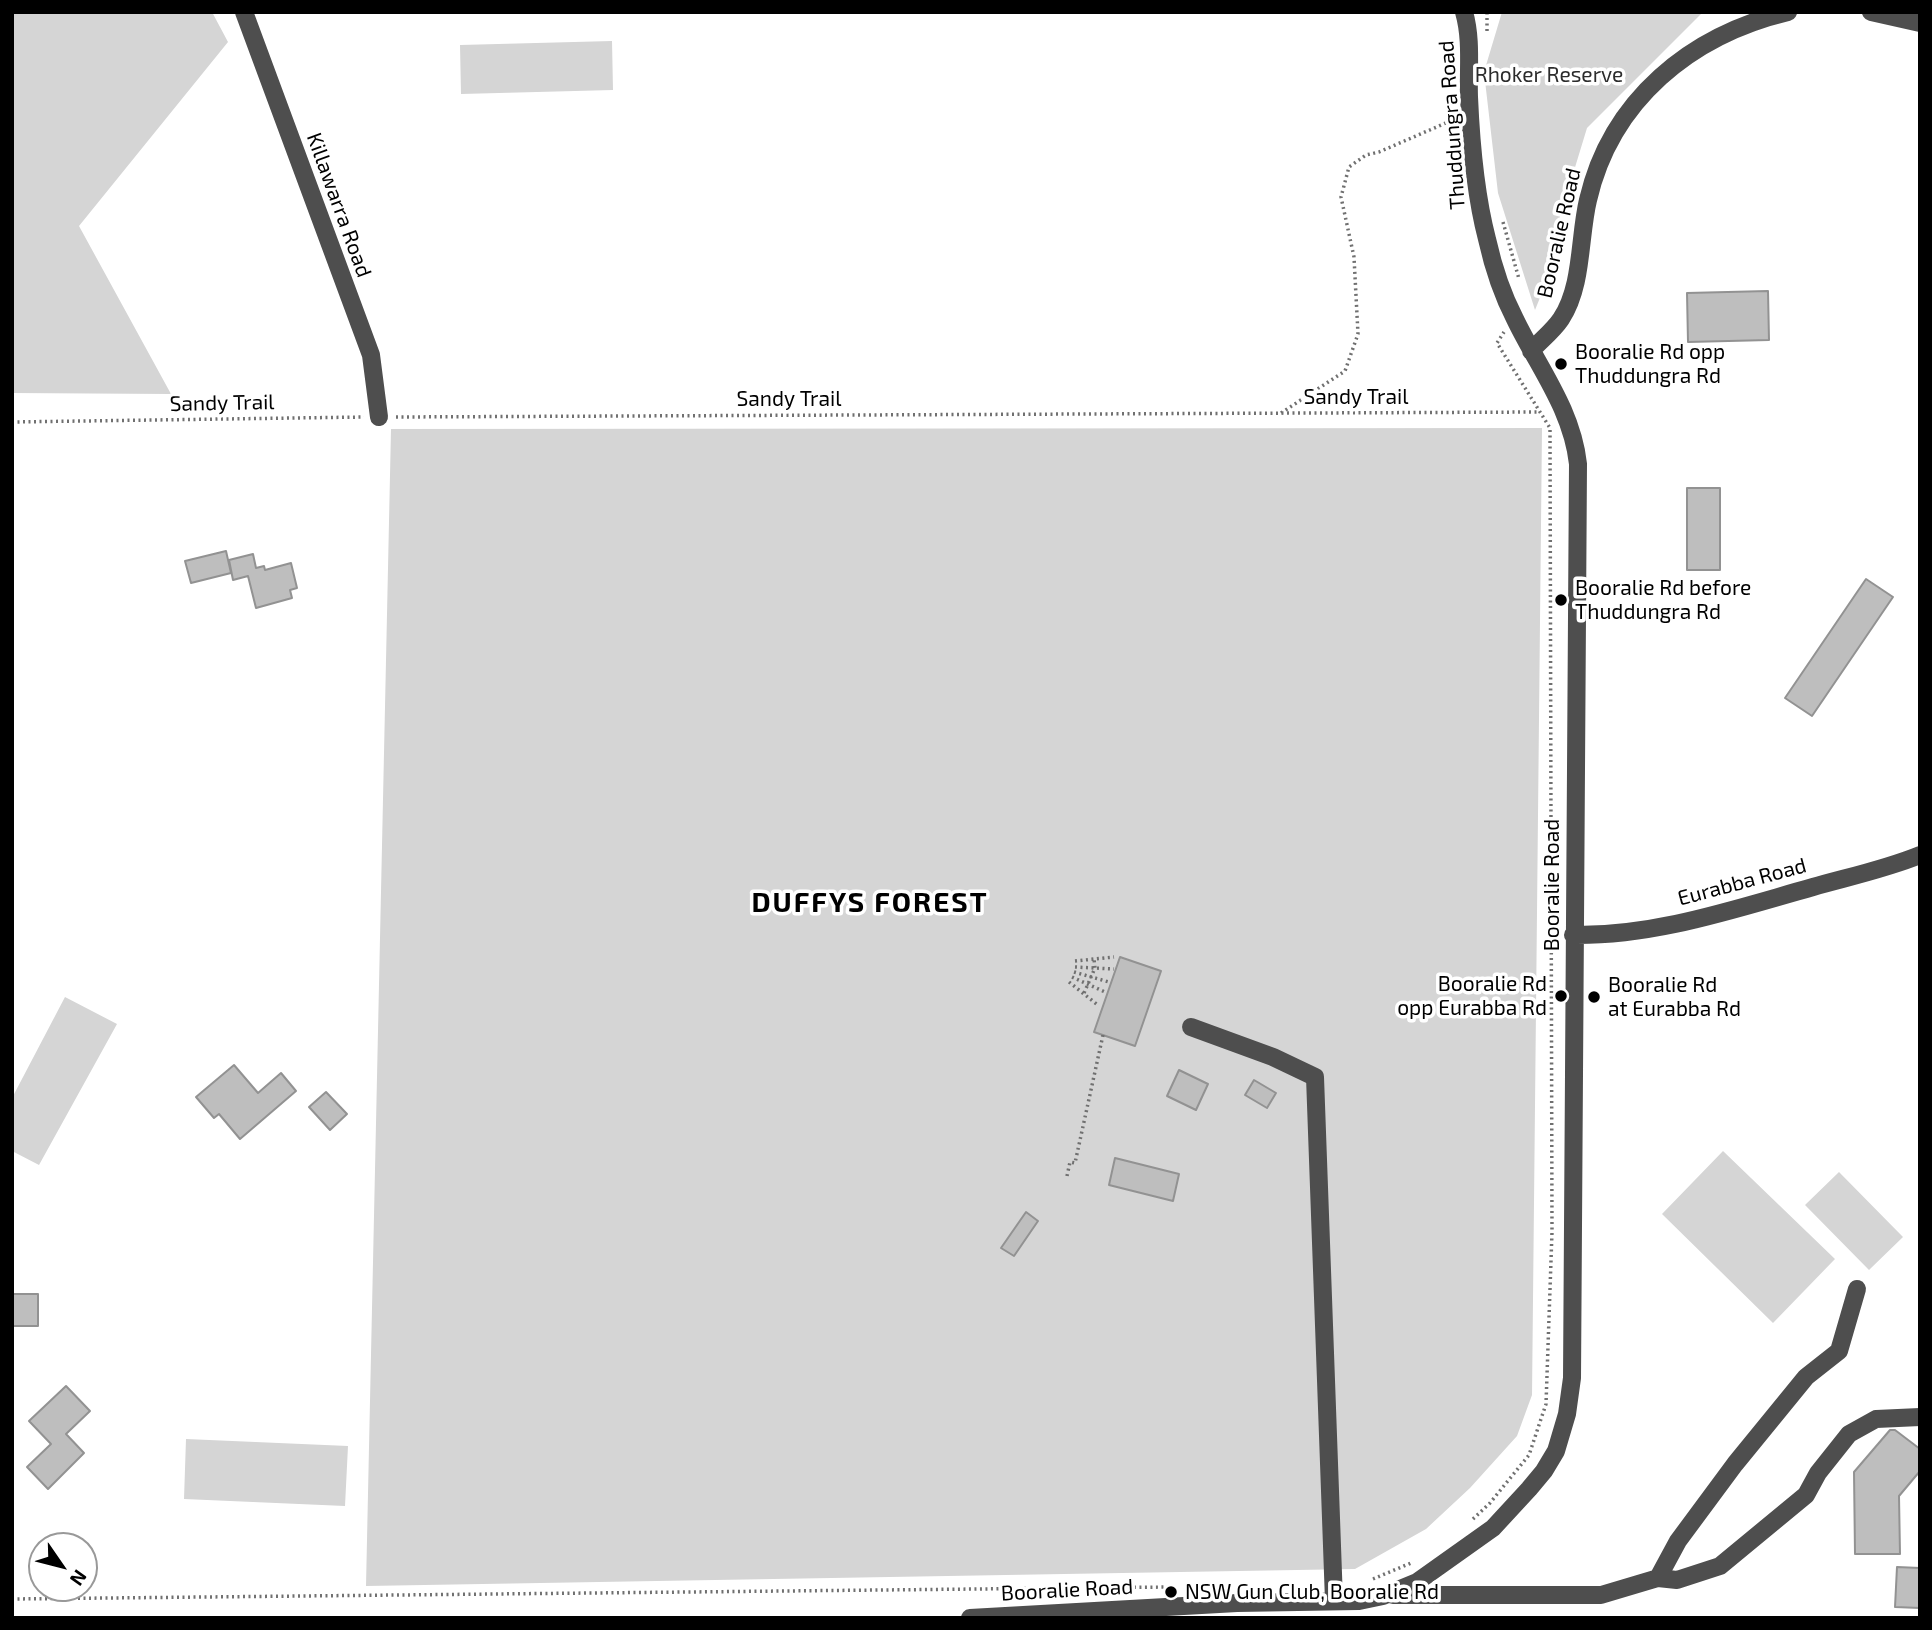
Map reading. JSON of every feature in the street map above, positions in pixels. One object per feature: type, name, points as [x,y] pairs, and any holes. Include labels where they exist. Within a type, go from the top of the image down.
[{"type":"street","name":"Killawarra Road","points":[[243,12],[370,355],[379,417]]},
{"type":"street","name":"Thuddungra Road","points":[[1464,12],[1469,44],[1472,147],[1481,217],[1504,295],[1531,351]]},
{"type":"street","name":"Booralie Road","points":[[970,1618],[1237,1603],[1359,1601],[1383,1596],[1417,1582],[1493,1528],[1544,1471],[1556,1451],[1567,1414],[1572,1378],[1578,464],[1576,441],[1566,415],[1531,351],[1560,321],[1567,309],[1576,276],[1592,183],[1601,157],[1618,126],[1656,79],[1682,58],[1708,42],[1755,20],[1788,12]]},
{"type":"street","points":[[1871,12],[1920,23]]},
{"type":"street","name":"Eurabba Road","points":[[1573,935],[1646,930],[1703,918],[1920,855]]},
{"type":"street","points":[[1191,1027],[1273,1057],[1315,1077],[1334,1601]]},
{"type":"street","points":[[1658,1578],[1678,1541],[1735,1464],[1806,1377],[1839,1351],[1857,1289]]},
{"type":"street","points":[[1383,1596],[1601,1595],[1658,1578],[1677,1580],[1720,1566],[1805,1495],[1818,1473],[1849,1434],[1876,1419],[1920,1417]]},
{"type":"path","points":[[1486,40],[1487,12]]},
{"type":"path","points":[[1281,413],[1345,371],[1358,334],[1354,257],[1341,197],[1349,167],[1366,155],[1470,113]]},
{"type":"path","points":[[1500,212],[1521,288]]},
{"type":"path","points":[[1471,1522],[1530,1454],[1546,1404],[1552,1232],[1550,428],[1497,343],[1514,318]]},
{"type":"path","name":"Sandy Trail","points":[[12,422],[379,417],[1539,412],[1566,415]]},
{"type":"path","points":[[1075,961],[1114,957]]},
{"type":"path","points":[[1084,993],[1095,968],[1094,959]]},
{"type":"path","points":[[1078,989],[1086,975],[1086,960]]},
{"type":"path","points":[[1074,972],[1086,967],[1114,969]]},
{"type":"path","points":[[1074,972],[1109,982]]},
{"type":"path","points":[[1074,972],[1083,982],[1105,992]]},
{"type":"path","points":[[1069,982],[1099,1006]]},
{"type":"path","points":[[1067,1176],[1070,1162],[1075,1163],[1104,1035]]},
{"type":"path","points":[[1372,1579],[1418,1560]]},
{"type":"path","points":[[12,1599],[1172,1587]]},
{"type":"green space","points":[[12,12],[212,12],[228,42],[79,226],[171,394],[12,393]]},
{"type":"green space","name":"Rhoker Reserve","points":[[1502,12],[1703,12],[1587,128],[1555,233],[1548,278],[1535,310],[1498,193],[1484,72]]},
{"type":"green space","points":[[612,41],[613,90],[461,94],[460,45]]},
{"type":"green space","points":[[1542,428],[1532,1395],[1517,1436],[1470,1488],[1426,1529],[1355,1569],[366,1586],[391,429]]},
{"type":"green space","points":[[65,997],[117,1024],[39,1165],[12,1151],[12,1098]]},
{"type":"green space","points":[[1723,1151],[1835,1259],[1773,1323],[1662,1214]]},
{"type":"green space","points":[[1839,1172],[1903,1237],[1869,1270],[1805,1205]]},
{"type":"green space","points":[[186,1439],[348,1446],[345,1506],[184,1499]]},
{"type":"building","points":[[1768,291],[1769,340],[1688,342],[1687,293]]},
{"type":"building","points":[[1687,488],[1720,488],[1720,570],[1687,570]]},
{"type":"building","points":[[226,551],[231,573],[191,583],[185,561]]},
{"type":"building","points":[[253,554],[256,568],[264,566],[265,570],[291,563],[297,588],[290,590],[292,598],[256,608],[248,576],[233,580],[229,560]]},
{"type":"building","points":[[1866,579],[1893,597],[1812,716],[1785,698]]},
{"type":"building","points":[[1120,957],[1161,971],[1135,1046],[1094,1032]]},
{"type":"building","points":[[234,1065],[258,1093],[281,1073],[296,1091],[240,1139],[219,1114],[214,1118],[196,1097]]},
{"type":"building","points":[[1179,1070],[1208,1084],[1196,1110],[1167,1096]]},
{"type":"building","points":[[1254,1080],[1276,1093],[1267,1108],[1245,1095]]},
{"type":"building","points":[[326,1092],[347,1114],[330,1130],[309,1107]]},
{"type":"building","points":[[1115,1158],[1179,1174],[1173,1201],[1109,1185]]},
{"type":"building","points":[[1026,1212],[1038,1221],[1014,1256],[1001,1248]]},
{"type":"building","points":[[12,1294],[38,1294],[38,1326],[12,1326]]},
{"type":"building","points":[[66,1386],[90,1411],[66,1434],[84,1453],[48,1489],[27,1467],[51,1444],[29,1421]]},
{"type":"building","points":[[1890,1430],[1895,1430],[1920,1449],[1920,1471],[1899,1496],[1900,1554],[1855,1554],[1854,1472]]},
{"type":"building","points":[[1897,1567],[1920,1568],[1920,1608],[1895,1607]]},
{"type":"place","name":"Booralie Rd opp Thuddungra Rd","points":[[1561,364]]},
{"type":"place","name":"Booralie Rd before Thuddungra Rd","points":[[1561,600]]},
{"type":"place","name":"Booralie Rd opp Eurabba Rd","points":[[1561,996]]},
{"type":"place","name":"Booralie Rd at Eurabba Rd","points":[[1594,997]]},
{"type":"place","name":"NSW Gun Club, Booralie Rd","points":[[1171,1592]]},
{"type":"district","name":"DUFFYS FOREST","points":[[870,903]]}]
